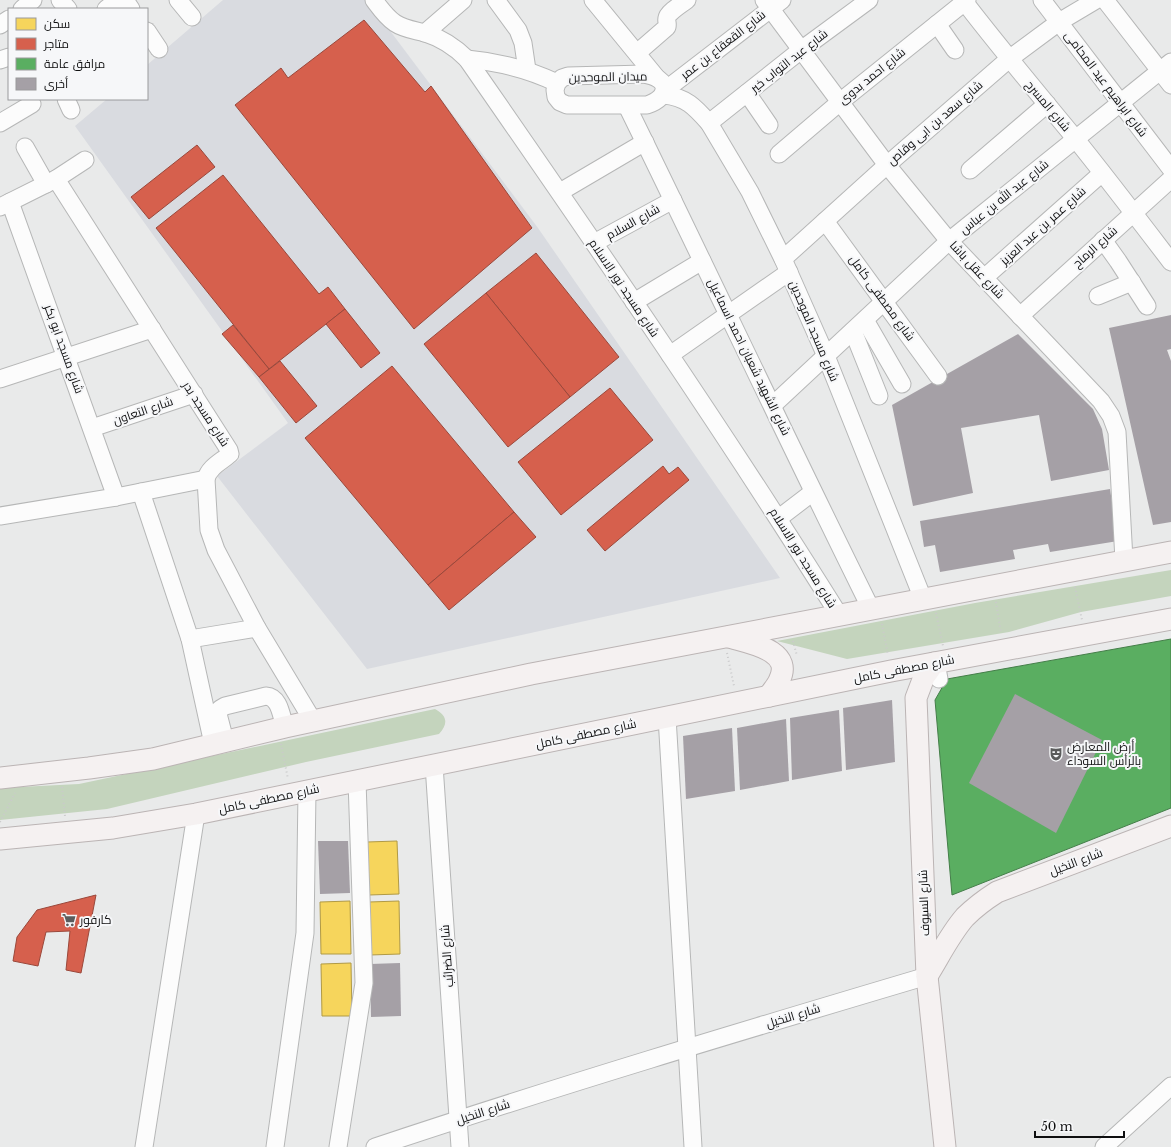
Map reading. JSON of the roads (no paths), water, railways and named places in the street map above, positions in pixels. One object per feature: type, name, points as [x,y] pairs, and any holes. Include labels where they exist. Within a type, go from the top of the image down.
[{"type":"main road","points":[[0,778],[61,772],[152,759],[313,721],[524,675],[1171,552]]},
{"type":"main road","name":"شارع مصطفى كامل","points":[[0,839],[113,828],[196,814],[892,671],[939,667],[1004,650],[1171,619]]},
{"type":"main road","points":[[726,636],[767,648],[778,658],[781,664],[781,676],[779,682],[769,696]]},
{"type":"main road","name":"شارع السيوف","points":[[939,667],[922,681],[916,698],[927,976],[944,1147]]},
{"type":"main road","name":"شارع النخيل","points":[[927,976],[965,917],[980,903],[997,892],[1171,826]]},
{"type":"main road","points":[[0,855],[28,836]]},
{"type":"street","points":[[23,8],[33,0]]},
{"type":"street","points":[[60,0],[67,8]]},
{"type":"street","points":[[107,8],[118,0]]},
{"type":"street","points":[[178,0],[192,16]]},
{"type":"street","name":"شارع مسجد نور الاسلام","points":[[374,0],[384,14],[394,23],[407,29],[441,39],[468,59],[560,192],[779,518],[839,615]]},
{"type":"street","points":[[425,34],[463,0]]},
{"type":"street","points":[[496,0],[518,30],[523,43],[527,70]]},
{"type":"street","points":[[637,53],[667,27],[668,23],[666,19],[668,15],[687,0]]},
{"type":"street","name":"شارع عبد التواب خير","points":[[709,123],[801,50],[869,0]]},
{"type":"street","name":"شارع ابراهيم عيد المحامى","points":[[1042,0],[1171,169]]},
{"type":"street","name":"شارع سعد بن ابى وقاص","points":[[670,355],[728,314],[786,265],[825,221],[886,165],[1009,59],[1059,22],[1096,0]]},
{"type":"street","points":[[1105,0],[1165,66],[1171,85]]},
{"type":"street","name":"شارع احمد بدوى","points":[[778,154],[965,1]]},
{"type":"street","name":"شارع المسرح","points":[[965,1],[1009,59],[1076,139],[1134,212],[1171,262]]},
{"type":"street","points":[[600,2],[661,88]]},
{"type":"street","name":"شارع عقل باشا","points":[[772,3],[801,50],[886,165],[949,241],[1091,388],[1111,416],[1117,432],[1124,560]]},
{"type":"street","name":"شارع القعقاع بن عمر","points":[[661,88],[772,3]]},
{"type":"street","points":[[937,24],[956,50]]},
{"type":"street","points":[[148,32],[160,49]]},
{"type":"street","name":"ميدان الموحدين","points":[[468,59],[507,64],[527,70],[557,83]]},
{"type":"street","name":"شارع عبد الله بن عباس","points":[[773,405],[949,241],[1165,66]]},
{"type":"street","name":"ميدان الموحدين","points":[[644,74],[661,88],[656,102],[647,105],[627,106],[567,105],[560,102],[556,97],[555,90],[557,83],[562,78],[568,76],[644,74]]},
{"type":"street","name":"شارع مسجد الموحدين","points":[[661,88],[692,104],[709,123],[750,192],[786,265],[826,356],[928,598]]},
{"type":"street","points":[[747,93],[769,125]]},
{"type":"street","points":[[0,123],[32,104]]},
{"type":"street","points":[[970,170],[1047,104]]},
{"type":"street","name":"شارع الشهيد شعبان احمد اسماعيل","points":[[627,106],[773,405],[813,492],[875,608]]},
{"type":"street","points":[[560,192],[645,142]]},
{"type":"street","name":"شارع مسجد بدر","points":[[25,147],[51,181],[152,329],[230,451],[229,455],[211,469],[206,479]]},
{"type":"street","points":[[5,204],[51,181],[85,160]]},
{"type":"street","name":"شارع عمر بن عبد العزيز","points":[[984,278],[1102,173]]},
{"type":"street","name":"شارع الرماح","points":[[1020,316],[1171,179]]},
{"type":"street","name":"شارع السلام","points":[[594,243],[673,200]]},
{"type":"street","name":"شارع مسجد ابو بكر","points":[[5,204],[66,357],[116,497]]},
{"type":"street","name":"شارع مصطفى كامل","points":[[825,221],[938,376]]},
{"type":"street","points":[[1103,240],[1147,306]]},
{"type":"street","points":[[634,302],[702,260]]},
{"type":"street","points":[[1098,296],[1132,282]]},
{"type":"street","points":[[859,325],[902,384]]},
{"type":"street","points":[[859,325],[879,396]]},
{"type":"street","points":[[0,379],[152,329]]},
{"type":"street","name":"شارع التعاون","points":[[92,428],[194,394]]},
{"type":"street","points":[[0,516],[116,497],[206,479],[207,520],[212,540],[257,628],[313,721]]},
{"type":"street","points":[[141,492],[190,639],[219,743]]},
{"type":"street","points":[[779,518],[813,492]]},
{"type":"street","points":[[190,639],[257,628]]},
{"type":"street","points":[[219,743],[218,714],[220,709],[225,706],[266,696],[277,702],[282,728]]},
{"type":"street","points":[[667,717],[694,1147]]},
{"type":"street","name":"شارع الضرائب","points":[[434,765],[460,1147]]},
{"type":"street","points":[[338,1147],[364,983],[357,781]]},
{"type":"street","points":[[275,1147],[305,933],[299,793]]},
{"type":"street","points":[[144,1147],[196,814]]},
{"type":"street","name":"شارع النخيل","points":[[375,1147],[458,1119],[688,1047],[927,976]]},
{"type":"street","points":[[1104,1147],[1171,1086]]},
{"type":"place","name":"أرض المعارض بالرأس السوداء","points":[[1056,754]]},
{"type":"place","name":"كارفور","points":[[69,920]]}]
